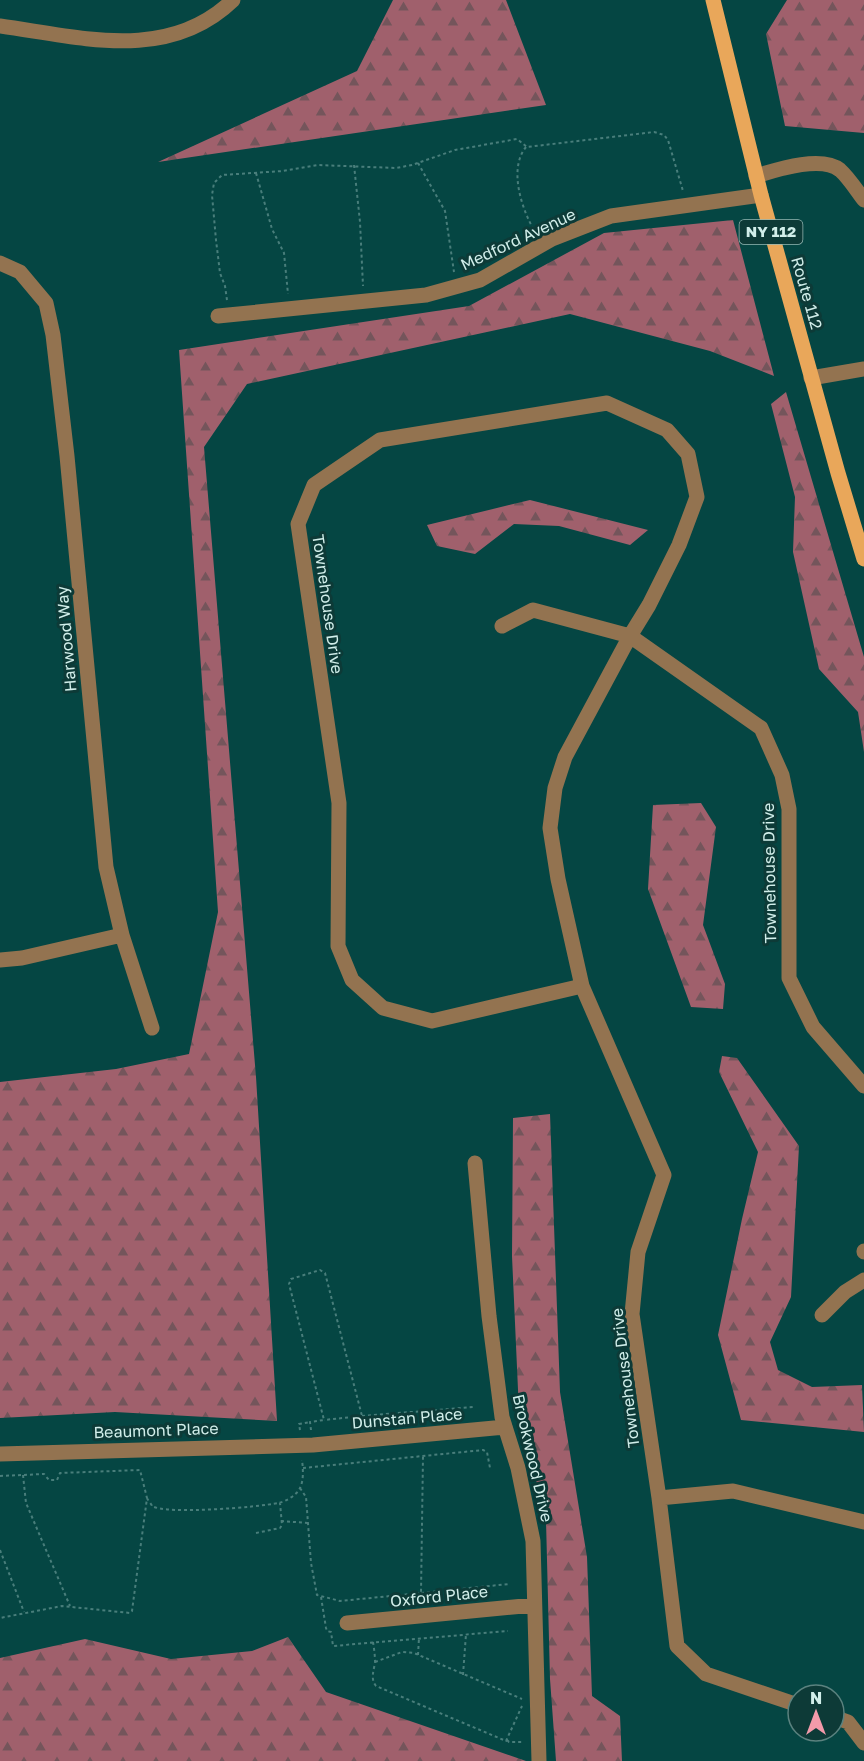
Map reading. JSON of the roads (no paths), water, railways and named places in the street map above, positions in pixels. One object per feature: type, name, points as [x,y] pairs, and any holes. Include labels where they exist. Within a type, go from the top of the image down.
[{"type":"main road","name":"Route 112","points":[[713,0],[760,195],[812,378],[861,536],[864,559]]},
{"type":"street","points":[[0,26],[115,41],[154,39],[194,28],[218,15],[233,0]]},
{"type":"street","points":[[756,176],[804,165],[825,165],[839,169],[864,200]]},
{"type":"street","name":"Medford Avenue","points":[[223,315],[426,295],[480,279],[552,239],[611,216],[760,195]]},
{"type":"street","name":"Harwood Way","points":[[0,263],[20,272],[46,303],[53,335],[106,867],[122,935],[153,1028]]},
{"type":"street","points":[[812,378],[864,369]]},
{"type":"street","name":"Townehouse Drive","points":[[582,986],[432,1021],[383,1008],[352,980],[338,946],[339,803],[298,524],[314,485],[380,440],[607,403],[667,430],[688,454],[697,497],[679,545],[649,605],[565,757],[555,788],[550,828],[558,879],[582,986],[663,1175],[638,1252],[632,1314],[659,1498],[677,1646],[706,1674],[786,1701]]},
{"type":"street","points":[[502,626],[533,610],[630,636]]},
{"type":"street","name":"Townehouse Drive","points":[[630,636],[761,728],[782,776],[789,809],[789,978],[813,1027],[864,1086]]},
{"type":"street","points":[[0,960],[22,958],[122,935]]},
{"type":"street","name":"Brookwood Drive","points":[[475,1163],[489,1316],[502,1418],[518,1468],[533,1541],[539,1761]]},
{"type":"street","points":[[822,1315],[845,1292],[864,1280]]},
{"type":"street","name":"Dunstan Place","points":[[307,1445],[505,1426]]},
{"type":"street","name":"Beaumont Place","points":[[0,1454],[307,1445]]},
{"type":"street","points":[[659,1498],[733,1491],[864,1522]]},
{"type":"street","name":"Oxford Place","points":[[347,1623],[534,1605]]},
{"type":"street","points":[[846,1721],[864,1743]]}]
